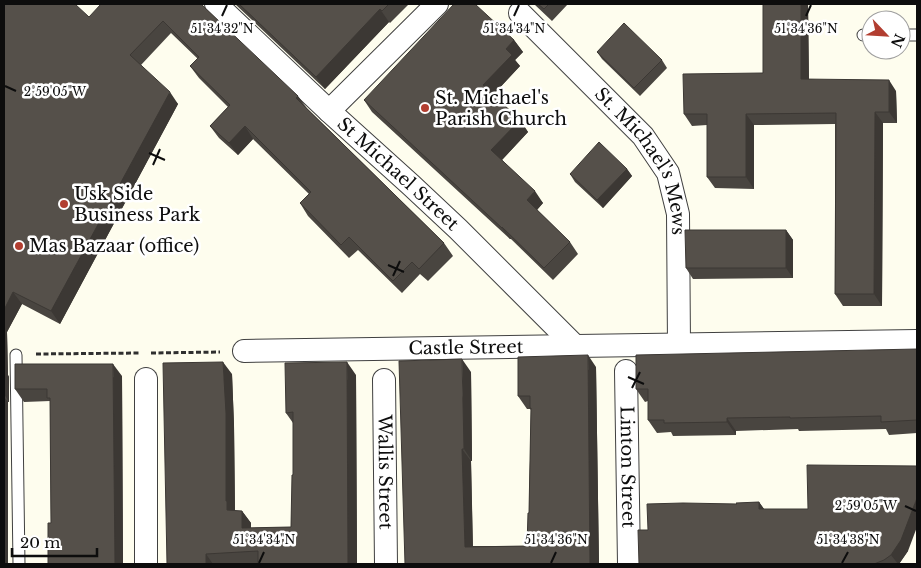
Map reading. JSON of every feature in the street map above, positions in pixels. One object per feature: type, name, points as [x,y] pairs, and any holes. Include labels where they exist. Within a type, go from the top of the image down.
[{"type":"street","name":"St Michael Street","points":[[216,4],[458,229],[575,346]]},
{"type":"street","points":[[329,111],[437,4]]},
{"type":"street","name":"St. Michael's Mews","points":[[520,13],[643,136],[668,173],[678,214],[680,345]]},
{"type":"street","name":"Castle Street","points":[[244,351],[917,341]]},
{"type":"street","name":"Linton Street","points":[[626,371],[629,564]]},
{"type":"street","points":[[146,380],[146,564]]},
{"type":"street","name":"Wallis Street","points":[[384,380],[386,564]]},
{"type":"lane","points":[[16,354],[19,564]]},
{"type":"path","points":[[150,353],[244,351]]},
{"type":"path","points":[[16,354],[140,353]]},
{"type":"building","points":[[4,4],[75,4],[89,17],[101,4],[201,4],[298,96],[296,98],[444,243],[419,269],[412,262],[393,281],[349,237],[341,245],[300,203],[311,192],[245,126],[229,143],[210,126],[230,105],[190,66],[199,57],[163,21],[130,55],[170,92],[51,311],[13,292],[4,310]]},
{"type":"building","points":[[239,4],[389,4],[382,11],[380,9],[316,77]]},
{"type":"building","name":"St. Michael's Parish Church","points":[[454,4],[475,4],[514,40],[506,49],[512,55],[483,85],[520,120],[491,150],[535,191],[527,200],[570,242],[544,268],[364,100]]},
{"type":"building","points":[[538,4],[549,4],[544,9]]},
{"type":"building","points":[[763,4],[801,4],[801,79],[889,80],[889,112],[875,112],[874,294],[835,294],[836,113],[746,114],[746,177],[707,177],[707,114],[684,114],[683,74],[763,73]]},
{"type":"building","points":[[624,23],[662,60],[634,88],[597,52]]},
{"type":"building","points":[[599,142],[627,169],[597,200],[570,174]]},
{"type":"building","points":[[685,230],[786,230],[786,268],[686,268]]},
{"type":"building","points":[[917,349],[917,420],[881,422],[881,416],[790,417],[727,418],[727,422],[664,423],[664,420],[648,420],[648,389],[636,389],[636,355]]},
{"type":"building","points":[[588,355],[590,564],[405,564],[399,361],[462,359],[465,547],[527,546],[531,408],[530,396],[518,396],[518,357]]},
{"type":"building","points":[[223,362],[226,413],[227,510],[242,511],[242,528],[291,527],[293,412],[286,413],[285,363],[347,362],[348,564],[258,564],[258,551],[206,554],[206,564],[167,564],[163,363]]},
{"type":"building","points":[[15,364],[113,364],[115,564],[48,564],[48,523],[51,523],[50,398],[47,398],[47,389],[15,389]]},
{"type":"building","points":[[807,465],[917,466],[917,498],[901,540],[891,555],[874,564],[639,564],[638,530],[648,530],[647,504],[737,504],[759,502],[759,509],[808,509]]},
{"type":"place","name":"St. Michael's Parish Church","points":[[425,108]]},
{"type":"place","name":"Usk Side Business Park","points":[[64,204]]},
{"type":"place","name":"Mas Bazaar (office)","points":[[19,246]]}]
